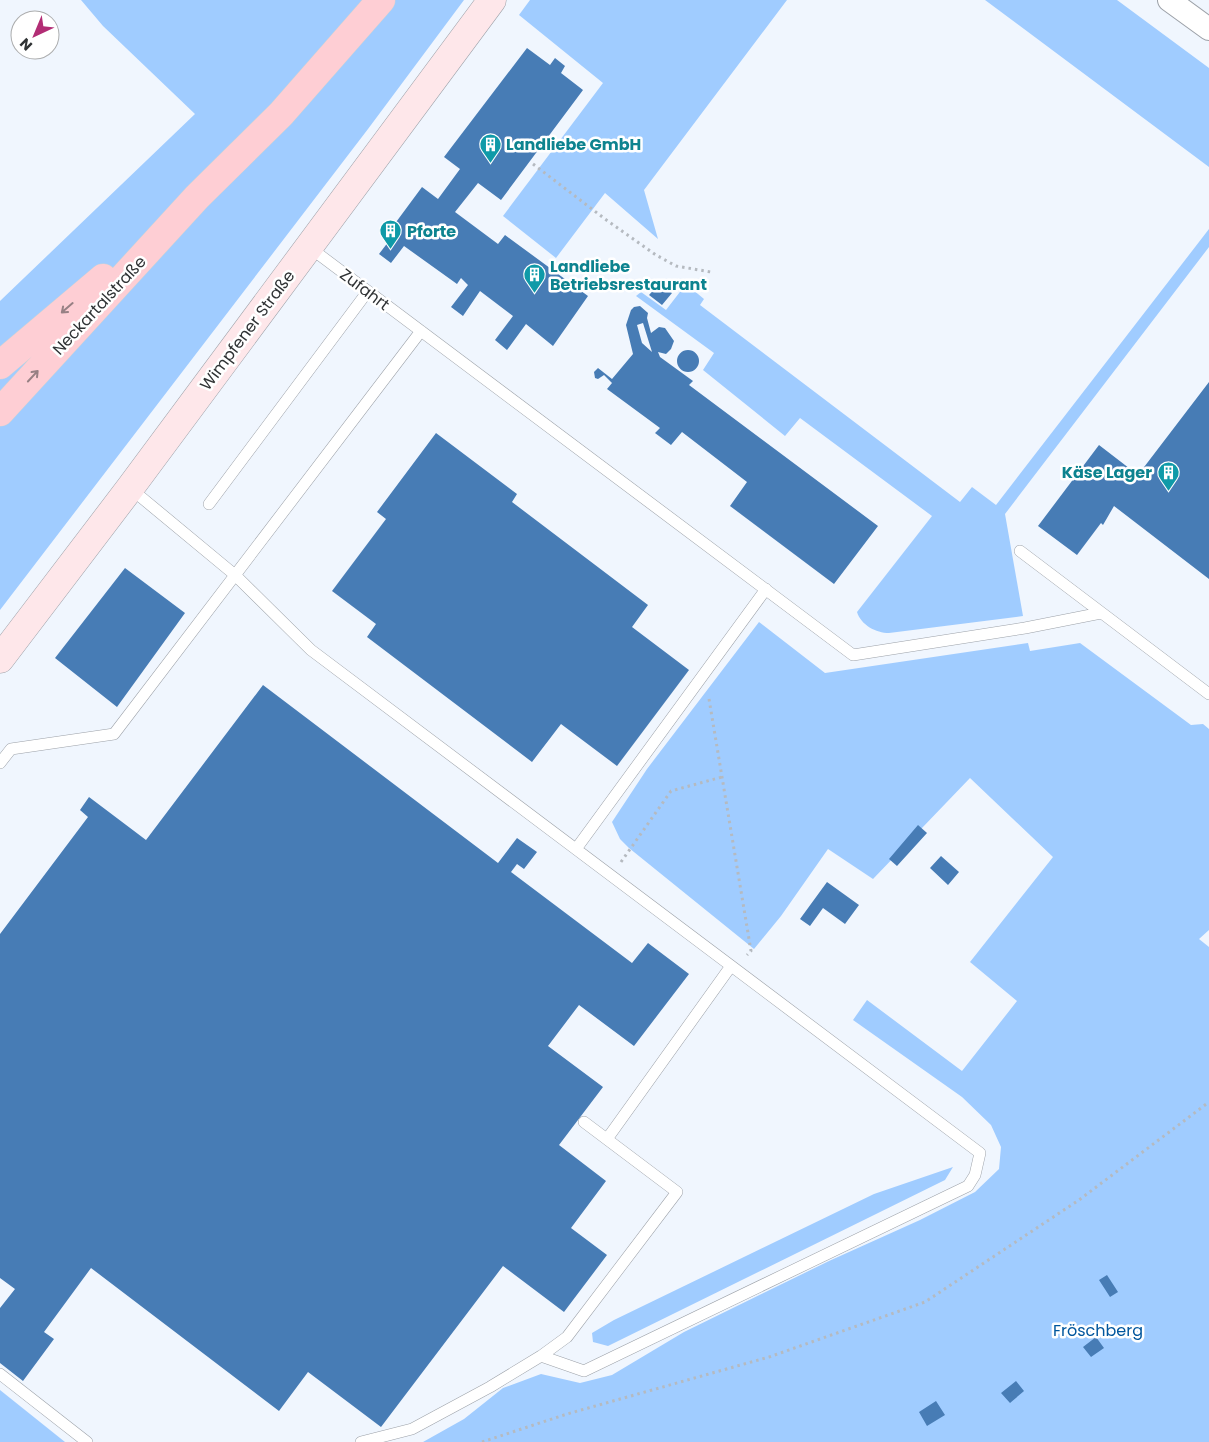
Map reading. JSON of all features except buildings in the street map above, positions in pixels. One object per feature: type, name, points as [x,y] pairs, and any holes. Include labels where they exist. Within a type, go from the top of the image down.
[{"type":"main road","name":"Neckartalstraße","points":[[0,412],[197,197],[281,114],[381,0]]},
{"type":"main road","name":"Neckartalstraße","points":[[0,365],[197,197]]},
{"type":"street","name":"Wimpfener Straße","points":[[0,659],[130,488],[492,0]]},
{"type":"street","points":[[1169,0],[1209,29]]},
{"type":"lane","name":"Zufahrt","points":[[309,247],[853,654],[1025,628],[1101,613]]},
{"type":"lane","points":[[209,504],[368,291]]},
{"type":"lane","points":[[0,763],[11,749],[114,734],[422,331]]},
{"type":"lane","points":[[130,488],[235,575],[311,650],[980,1153],[975,1175],[968,1186],[584,1371],[541,1356]]},
{"type":"lane","points":[[1020,551],[1209,694]]},
{"type":"lane","points":[[576,850],[766,589]]},
{"type":"lane","points":[[607,1139],[733,968]]},
{"type":"lane","points":[[361,1442],[412,1429],[490,1387],[541,1356],[566,1337],[677,1192],[584,1122]]},
{"type":"lane","points":[[0,1374],[87,1442]]},
{"type":"path","points":[[533,164],[604,219],[656,255],[676,266],[711,272]]},
{"type":"path","points":[[704,674],[751,951],[733,968]]},
{"type":"path","points":[[612,876],[671,791],[722,777]]},
{"type":"path","points":[[482,1442],[567,1414],[769,1357],[925,1302],[1079,1200],[1209,1102]]},
{"type":"green space","points":[[81,0],[464,0],[368,129],[0,610],[0,301],[195,114],[103,26]]},
{"type":"green space","points":[[530,0],[787,0],[644,190],[658,239],[605,193],[556,258],[503,216],[603,83],[519,15]]},
{"type":"green space","points":[[985,0],[1117,0],[1209,68],[1209,167]]},
{"type":"green space","points":[[1209,229],[1209,247],[1005,514],[1023,616],[889,633],[879,632],[865,624],[857,612],[932,516],[800,418],[785,436],[703,370],[714,353],[636,296],[641,292],[666,310],[686,284],[704,299],[700,305],[960,502],[972,487],[996,505]]},
{"type":"green space","name":"Fröschberg","points":[[759,622],[825,673],[1028,643],[1030,651],[1080,643],[1191,725],[1203,724],[1209,729],[1209,930],[1199,939],[1209,947],[1209,1442],[423,1442],[464,1419],[503,1388],[541,1374],[580,1383],[612,1375],[684,1332],[975,1192],[999,1169],[1001,1147],[991,1125],[962,1097],[853,1020],[867,1000],[962,1071],[1017,1001],[970,962],[1053,857],[970,778],[873,879],[828,849],[781,916],[754,949],[629,848],[620,839],[612,822],[647,769]]},
{"type":"green space","points":[[953,1167],[945,1180],[608,1346],[593,1342],[592,1333],[614,1320],[874,1194]]},
{"type":"green space","points":[[0,1390],[65,1442],[0,1442]]},
{"type":"place","name":"Landliebe GmbH","points":[[490,163]]},
{"type":"place","name":"Pforte","points":[[391,250]]},
{"type":"place","name":"Landliebe Betriebsrestaurant","points":[[534,294]]},
{"type":"place","name":"Käse Lager","points":[[1168,491]]}]
